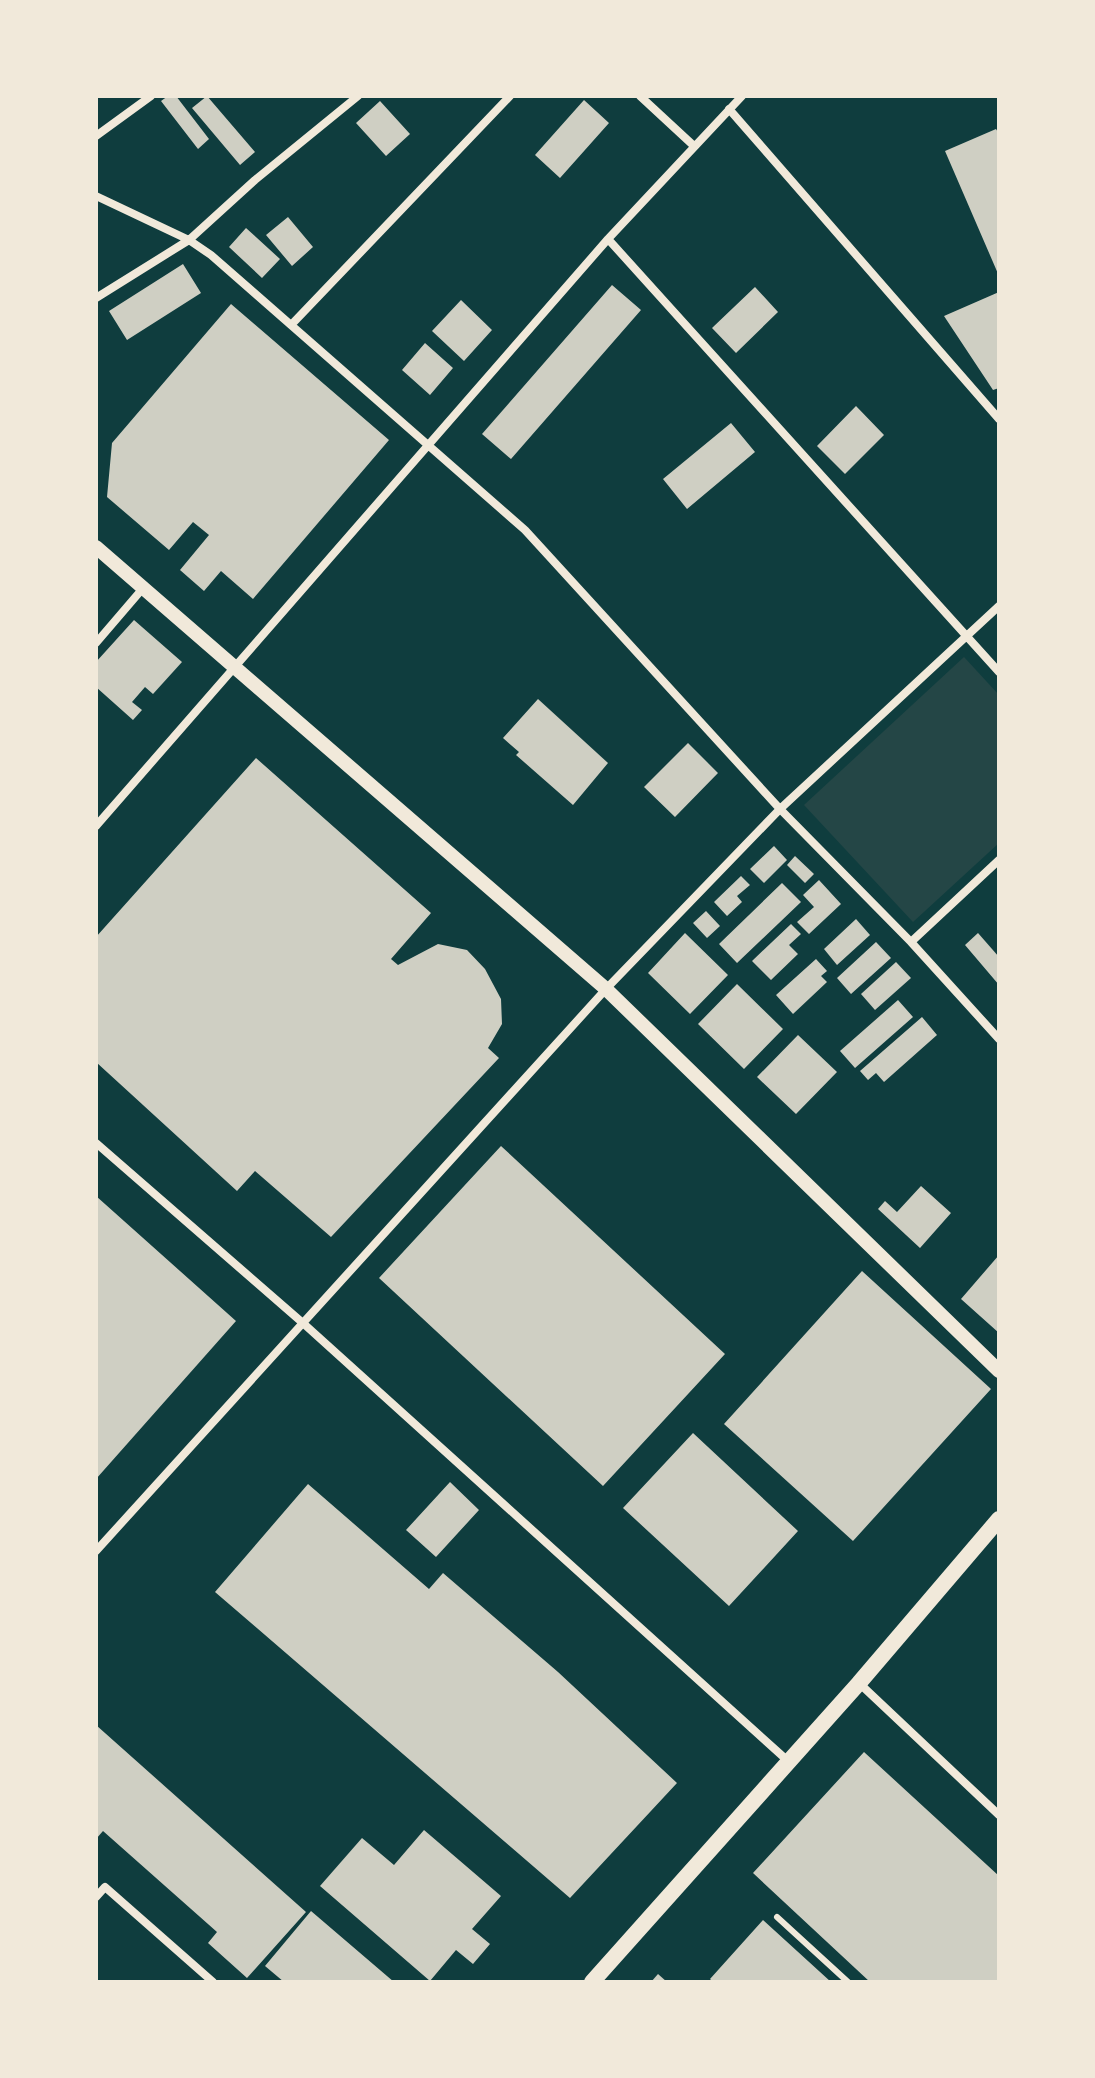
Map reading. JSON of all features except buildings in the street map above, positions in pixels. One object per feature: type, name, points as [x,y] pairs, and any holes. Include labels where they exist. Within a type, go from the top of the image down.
[{"type":"main road","points":[[592,1982],[859,1683],[999,1519]]},
{"type":"street","points":[[96,136],[151,96]]},
{"type":"street","points":[[96,298],[189,240],[255,180],[358,96]]},
{"type":"street","points":[[293,323],[510,96]]},
{"type":"street","points":[[640,96],[694,146]]},
{"type":"street","points":[[96,826],[608,239],[742,96]]},
{"type":"street","points":[[729,109],[999,419]]},
{"type":"street","points":[[96,196],[189,240],[293,323],[525,530],[780,809],[911,942],[999,1039]]},
{"type":"street","points":[[608,239],[999,672]]},
{"type":"street","points":[[96,547],[606,989],[999,1371]]},
{"type":"street","points":[[96,643],[144,587]]},
{"type":"street","points":[[96,1551],[606,989],[780,809],[999,606]]},
{"type":"street","points":[[911,942],[999,860]]},
{"type":"street","points":[[96,1143],[304,1324],[788,1761]]},
{"type":"street","points":[[859,1683],[999,1815]]},
{"type":"street","points":[[96,1897],[105,1887],[213,1982]]},
{"type":"lane","points":[[777,1917],[848,1982]]},
{"type":"shaded area","points":[[964,657],[999,695],[999,843],[913,922],[804,805]]}]
